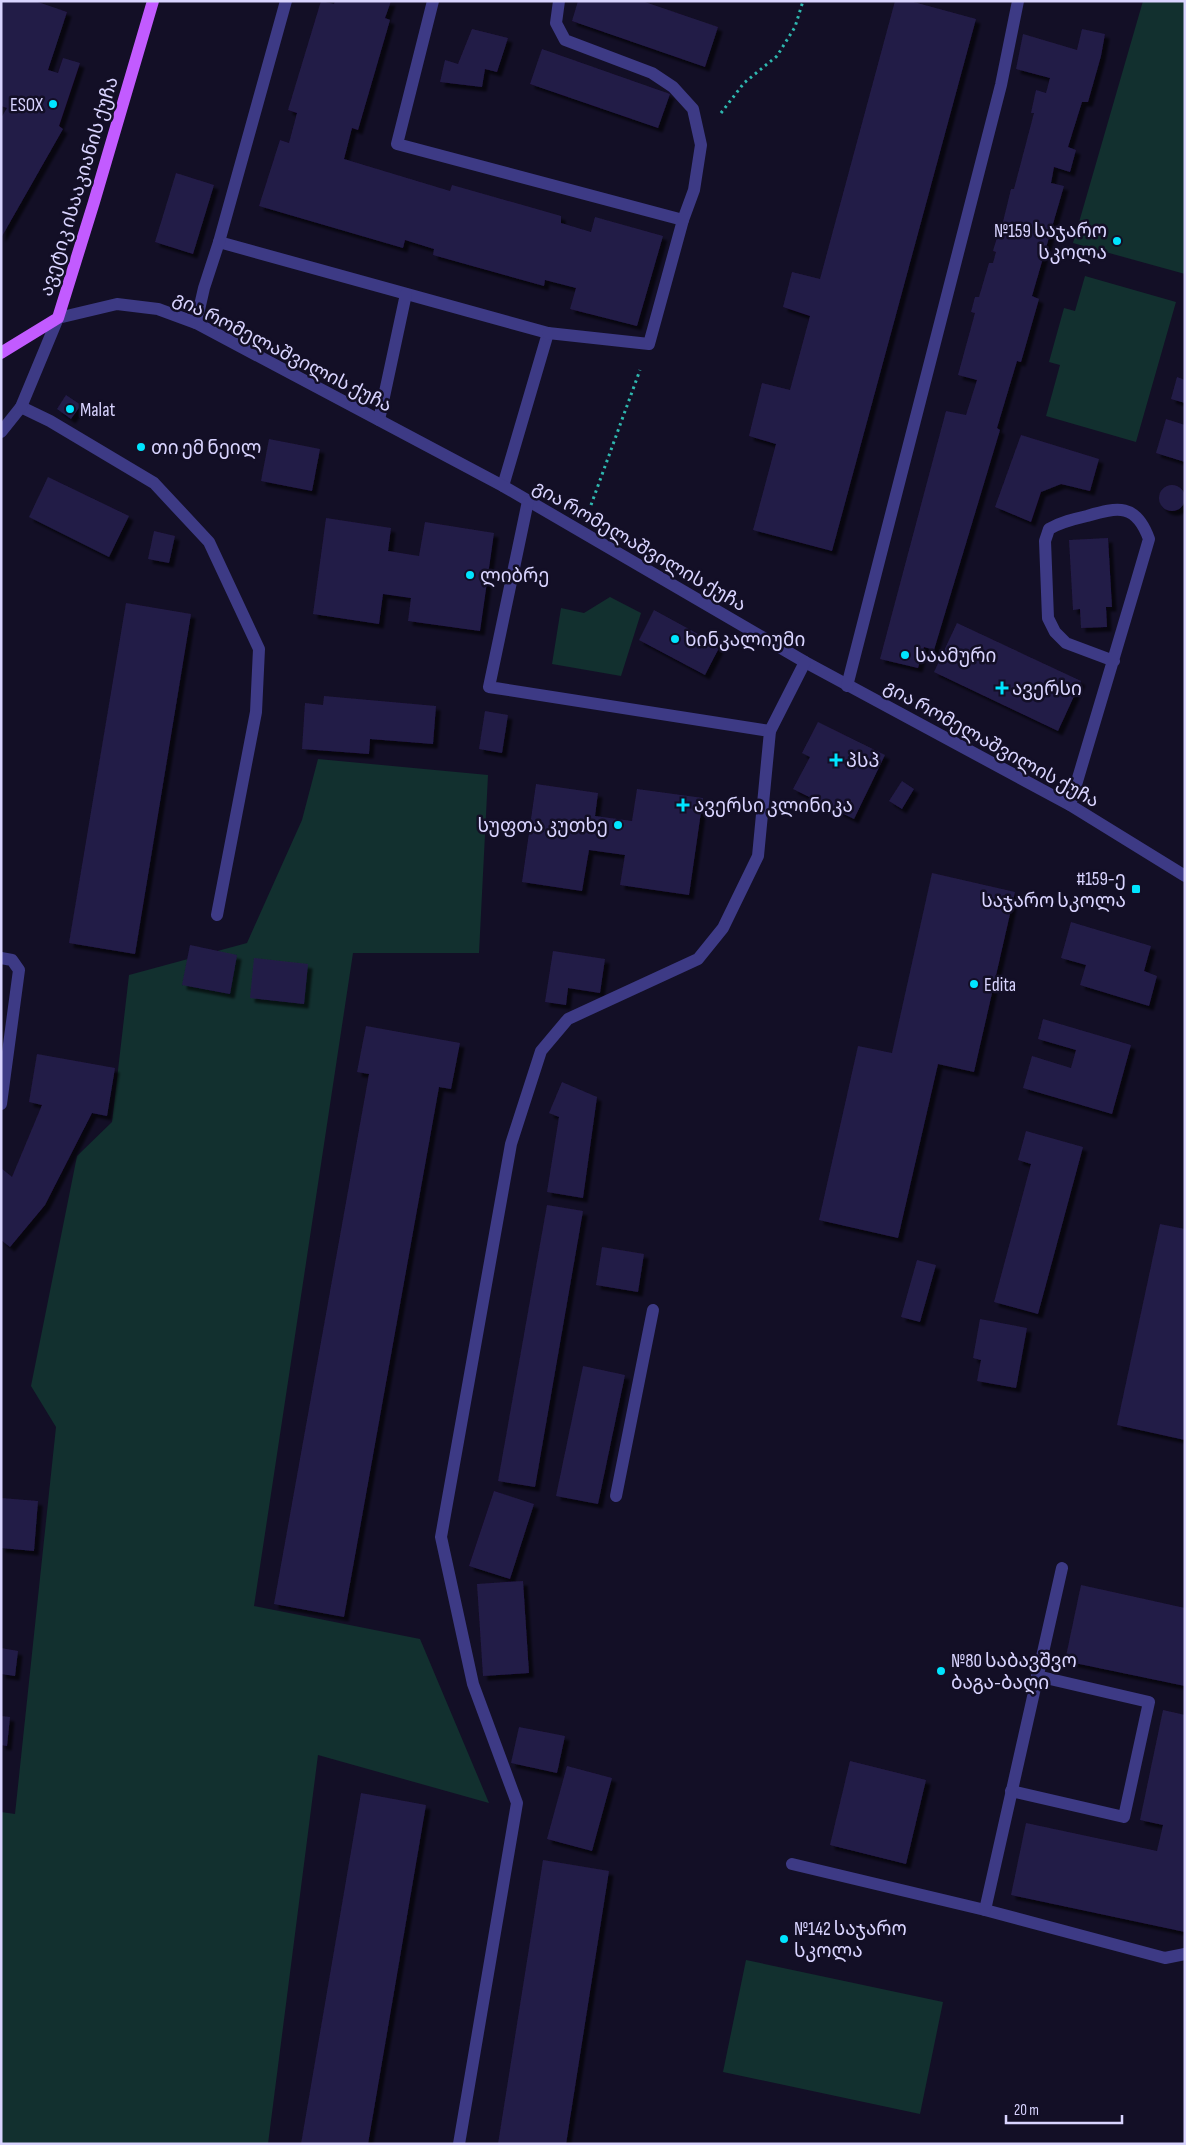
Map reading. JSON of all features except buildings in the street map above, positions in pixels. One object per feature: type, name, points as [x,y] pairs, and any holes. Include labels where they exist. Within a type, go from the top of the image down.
[{"type":"main road","name":"ავეტიკ ისააკიანის ქუჩა","points":[[1,353],[58,318],[153,1]]},
{"type":"street","points":[[196,324],[204,288],[219,242],[286,1]]},
{"type":"street","points":[[433,1],[397,144],[683,220]]},
{"type":"street","points":[[219,242],[548,333],[649,344],[683,220],[694,190],[701,145],[693,109],[673,87],[652,73],[565,40],[556,24],[559,1]]},
{"type":"street","points":[[847,686],[1001,85],[1018,1]]},
{"type":"street","points":[[379,420],[406,294]]},
{"type":"street","name":"გია რომელაშვილის ქუჩა","points":[[58,318],[117,304],[158,309],[196,324],[503,486],[847,686],[1070,806],[1185,876]]},
{"type":"street","points":[[1,432],[22,408],[58,318]]},
{"type":"street","points":[[503,486],[548,333]]},
{"type":"street","points":[[22,408],[50,421],[154,483],[209,542],[258,649],[256,712],[217,915]]},
{"type":"street","points":[[528,501],[489,687],[770,731]]},
{"type":"street","points":[[1070,806],[1114,661],[1149,539],[1144,526],[1136,517],[1126,510],[1114,508],[1059,523],[1050,529],[1045,541],[1048,618],[1055,632],[1066,643],[1114,661]]},
{"type":"street","points":[[459,2144],[517,1803],[473,1684],[441,1537],[511,1144],[541,1051],[568,1019],[698,959],[723,928],[758,856],[770,731],[805,662]]},
{"type":"street","points":[[1,958],[12,960],[19,970],[1,1104]]},
{"type":"street","points":[[616,1496],[653,1310]]},
{"type":"street","points":[[985,1910],[1062,1568]]},
{"type":"street","points":[[1011,1791],[1124,1817],[1149,1702],[1037,1676]]},
{"type":"street","points":[[792,1864],[985,1910],[1165,1958],[1185,1954]]},
{"type":"path","points":[[701,145],[712,124],[744,83],[777,56],[794,27],[803,1]]},
{"type":"path","points":[[590,507],[649,344]]},
{"type":"green space","points":[[1143,1],[1185,1],[1185,274],[1073,243]]},
{"type":"green space","points":[[1085,276],[1176,302],[1136,442],[1046,416],[1060,365],[1049,362],[1064,308],[1075,311]]},
{"type":"green space","points":[[610,597],[641,613],[621,676],[552,664],[561,608],[584,613]]},
{"type":"green space","points":[[318,759],[488,775],[479,953],[353,953],[254,1606],[420,1639],[489,1803],[318,1755],[268,2144],[1,2144],[1,1812],[15,1814],[56,1427],[31,1386],[77,1156],[112,1122],[129,975],[247,943],[302,820]]},
{"type":"green space","points":[[746,1960],[943,2002],[920,2114],[723,2072]]},
{"type":"place","name":"ESOX","points":[[53,104]]},
{"type":"place","name":"№159 საჯარო სკოლა","points":[[1117,241]]},
{"type":"place","name":"Malat","points":[[70,409]]},
{"type":"place","name":"თი ემ ნეილ","points":[[141,447]]},
{"type":"place","name":"ლიბრე","points":[[470,575]]},
{"type":"place","name":"ხინკალიუმი","points":[[675,639]]},
{"type":"place","name":"საამური","points":[[905,655]]},
{"type":"place","name":"ავერსი","points":[[1002,688]]},
{"type":"place","name":"პსპ","points":[[836,760]]},
{"type":"place","name":"ავერსი კლინიკა","points":[[683,805]]},
{"type":"place","name":"სუფთა კუთხე","points":[[618,825]]},
{"type":"place","name":"#159-ე საჯარო სკოლა","points":[[1136,889]]},
{"type":"place","name":"Edita","points":[[974,984]]},
{"type":"place","name":"№80 საბავშვო ბაგა-ბაღი","points":[[941,1671]]},
{"type":"place","name":"№142 საჯარო სკოლა","points":[[784,1939]]}]
